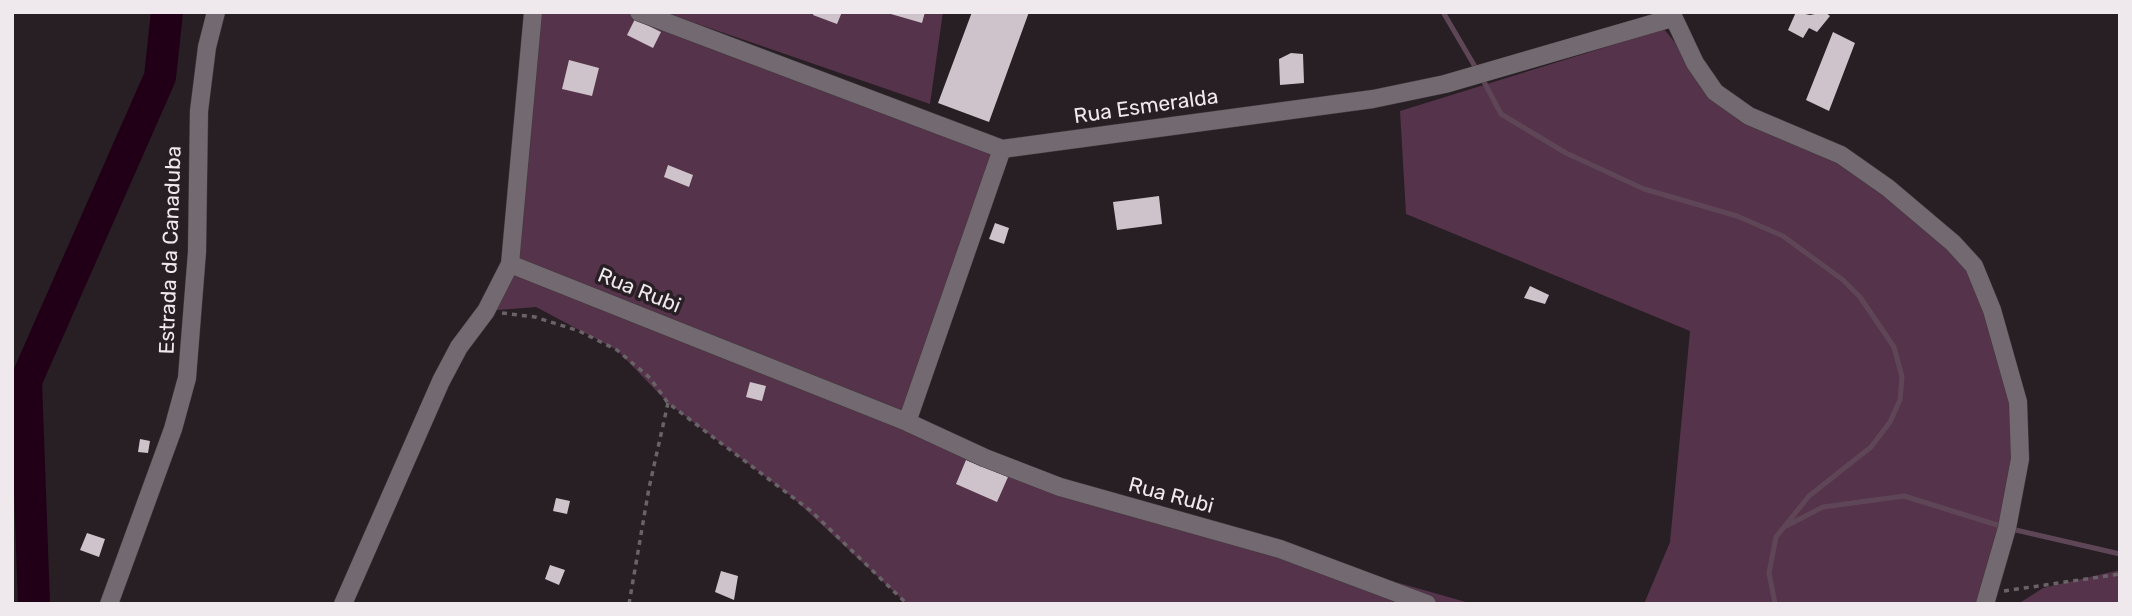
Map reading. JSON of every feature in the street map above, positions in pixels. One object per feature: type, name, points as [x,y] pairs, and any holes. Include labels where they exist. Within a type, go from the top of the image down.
[{"type":"street","name":"Estrada da Canaduba","points":[[108,604],[173,429],[187,378],[197,252],[199,111],[207,47],[216,12]]},
{"type":"street","points":[[343,604],[441,381],[459,347],[486,311],[510,264],[533,12]]},
{"type":"street","name":"Rua Esmeralda","points":[[639,12],[1002,149],[1373,99],[1445,84],[1672,15]]},
{"type":"street","points":[[1672,15],[1695,63],[1715,92],[1749,116],[1841,155],[1897,196],[1974,266],[1992,310],[2018,402],[2020,459],[2007,528],[1987,599]]},
{"type":"street","points":[[907,422],[1002,149]]},
{"type":"street","name":"Rua Rubi","points":[[510,264],[907,422],[985,458],[1060,487],[1280,549],[1427,604]]},
{"type":"path","points":[[486,311],[535,317],[579,331],[617,351],[650,378],[668,403],[811,511],[907,604]]},
{"type":"path","points":[[629,604],[649,488],[668,403]]},
{"type":"path","points":[[1987,599],[2120,574]]},
{"type":"shaded area","points":[[533,12],[635,12],[992,153],[907,422],[1061,487],[1473,604],[907,604],[792,497],[668,403],[617,350],[536,307],[486,311],[510,264]]},
{"type":"shaded area","points":[[663,12],[943,12],[930,104]]},
{"type":"shaded area","points":[[1664,29],[1715,92],[1841,155],[1953,243],[1992,310],[2020,459],[1984,604],[1644,604],[1670,542],[1690,331],[1406,214],[1400,111]]},
{"type":"shaded area","points":[[2120,570],[2120,604],[2018,604],[2043,588]]},
{"type":"building","points":[[814,12],[842,12],[837,24],[813,15]]},
{"type":"building","points":[[884,12],[925,12],[922,23]]},
{"type":"building","points":[[972,12],[1029,12],[989,122],[938,103]]},
{"type":"building","points":[[1796,12],[1810,15],[1825,12],[1830,16],[1817,32],[1809,28],[1803,38],[1788,30]]},
{"type":"building","points":[[635,19],[661,32],[653,48],[627,35]]},
{"type":"building","points":[[1833,32],[1855,43],[1829,111],[1806,100]]},
{"type":"building","points":[[1291,53],[1303,54],[1304,83],[1280,85],[1279,59]]},
{"type":"building","points":[[569,60],[599,68],[592,96],[562,89]]},
{"type":"building","points":[[668,165],[693,175],[689,187],[664,177]]},
{"type":"building","points":[[1159,196],[1162,224],[1117,230],[1113,202]]},
{"type":"building","points":[[995,223],[1009,228],[1004,244],[989,239]]},
{"type":"building","points":[[1530,286],[1549,295],[1545,304],[1524,298]]},
{"type":"building","points":[[750,382],[766,386],[762,401],[746,397]]},
{"type":"building","points":[[140,439],[150,441],[148,453],[138,452]]},
{"type":"building","points":[[966,460],[1008,477],[997,502],[956,484]]},
{"type":"building","points":[[556,498],[570,501],[567,514],[553,511]]},
{"type":"building","points":[[87,533],[105,539],[99,557],[80,550]]},
{"type":"building","points":[[550,565],[565,570],[559,585],[545,579]]},
{"type":"building","points":[[721,571],[738,576],[734,600],[715,592]]},
{"type":"waterway","points":[[34,604],[26,381],[160,77],[167,12]]},
{"type":"waterway","points":[[1443,12],[1477,70]]},
{"type":"waterway","points":[[1482,78],[1501,114],[1566,153],[1644,189],[1737,216],[1783,236],[1843,280],[1860,297],[1894,347],[1902,377],[1900,400],[1890,422],[1871,447],[1809,496],[1776,537],[1769,573],[1775,604]]},
{"type":"waterway","points":[[1786,526],[1823,507],[1904,496],[2007,528],[2120,554]]}]
